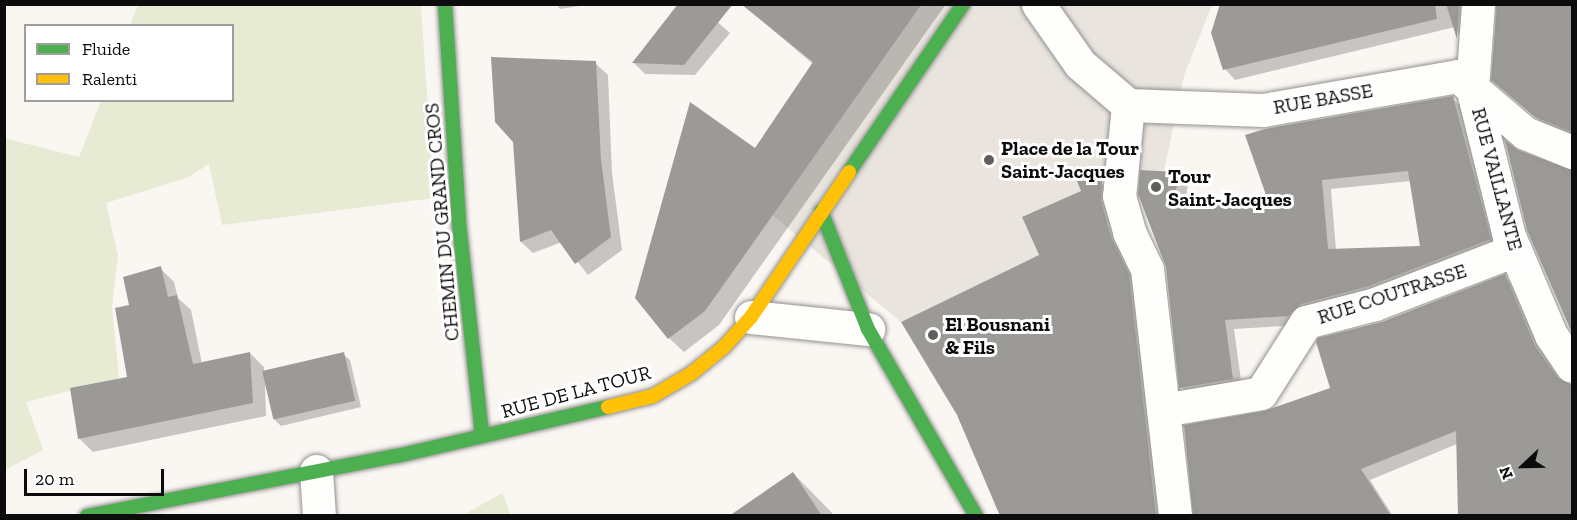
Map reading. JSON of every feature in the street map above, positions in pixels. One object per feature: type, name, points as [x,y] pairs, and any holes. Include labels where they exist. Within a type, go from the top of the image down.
[{"type":"street","name":"CHEMIN DU GRAND CROS","points":[[445,4],[459,223],[482,436]]},
{"type":"street","name":"RUE DE LA TOUR","points":[[87,516],[482,436],[653,396],[692,373],[724,347],[751,317],[963,4]]},
{"type":"street","name":"RUE VAILLANTE","points":[[1478,4],[1472,87],[1515,250],[1551,335],[1572,366]]},
{"type":"street","points":[[1045,12],[1080,64],[1128,105],[1119,196],[1129,232],[1148,269],[1175,516]]},
{"type":"street","name":"RUE BASSE","points":[[1128,105],[1263,110],[1458,76],[1472,87]]},
{"type":"street","points":[[1472,87],[1525,133],[1572,152]]},
{"type":"street","points":[[821,211],[868,329],[975,516]]},
{"type":"street","name":"RUE COUTRASSE","points":[[1163,410],[1261,393],[1306,322],[1375,304],[1515,250]]},
{"type":"street","points":[[751,317],[868,329]]},
{"type":"street","points":[[316,471],[319,516]]},
{"type":"green space","points":[[138,5],[421,5],[434,198],[222,225],[209,164],[189,177],[106,203],[118,256],[112,307],[119,378],[26,402],[43,450],[5,470],[4,138],[79,157],[101,102],[234,102],[234,24],[130,24]]},
{"type":"green space","points":[[502,493],[511,515],[463,515]]},
{"type":"shaded area","name":"Place de la Tour Saint-Jacques","points":[[922,5],[1212,5],[1184,76],[1164,171],[1135,170],[1104,181],[1078,181],[1081,191],[1023,218],[1039,256],[901,322],[772,215]]},
{"type":"building","points":[[678,4],[733,4],[684,65],[632,63]]},
{"type":"building","points":[[741,4],[922,4],[705,311],[668,339],[635,298],[690,102],[755,148],[813,62]]},
{"type":"building","points":[[1220,4],[1435,4],[1437,19],[1223,70],[1211,33]]},
{"type":"building","points":[[1446,4],[1459,4],[1457,39]]},
{"type":"building","points":[[1497,4],[1572,4],[1572,132],[1535,117],[1491,80]]},
{"type":"building","points":[[491,57],[596,61],[601,160],[611,237],[575,264],[551,230],[520,242],[513,142],[495,122]]},
{"type":"building","points":[[1453,96],[1491,239],[1369,286],[1301,304],[1288,316],[1225,320],[1233,379],[1179,388],[1166,267],[1138,194],[1140,170],[1179,172],[1174,203],[1266,195],[1245,135],[1265,129]],"holes":[[[1408,171],[1420,246],[1328,249],[1322,180]]]},
{"type":"building","points":[[1505,140],[1518,150],[1572,170],[1572,333],[1527,230]]},
{"type":"building","points":[[1077,181],[1102,181],[1101,201],[1111,237],[1129,274],[1156,516],[1000,516],[957,415],[901,322],[1039,255],[1022,217],[1081,191]]},
{"type":"building","points":[[161,266],[168,297],[177,295],[193,364],[250,352],[253,403],[78,439],[70,388],[127,377],[115,308],[129,305],[123,277]]},
{"type":"building","points":[[1505,274],[1535,346],[1557,377],[1572,385],[1572,516],[1458,516],[1456,431],[1361,469],[1391,516],[1193,516],[1184,425],[1264,411],[1330,388],[1316,342],[1318,338],[1382,322]]},
{"type":"building","points":[[344,352],[355,401],[273,420],[262,371]]},
{"type":"building","points":[[793,472],[822,516],[729,516]]},
{"type":"traffic: fast","points":[[445,4],[459,223],[482,436]]},
{"type":"traffic: fast","points":[[849,172],[963,4]]},
{"type":"traffic: fast","points":[[821,211],[868,329],[976,516]]},
{"type":"traffic: fast","points":[[87,516],[397,456],[608,407]]},
{"type":"traffic: slow","points":[[608,407],[653,396],[692,373],[724,347],[751,317],[849,172]]},
{"type":"place","name":"Place de la Tour Saint-Jacques","points":[[989,160]]},
{"type":"place","name":"Tour Saint-Jacques","points":[[1156,187]]},
{"type":"place","name":"El Bousnani & Fils","points":[[933,335]]}]
